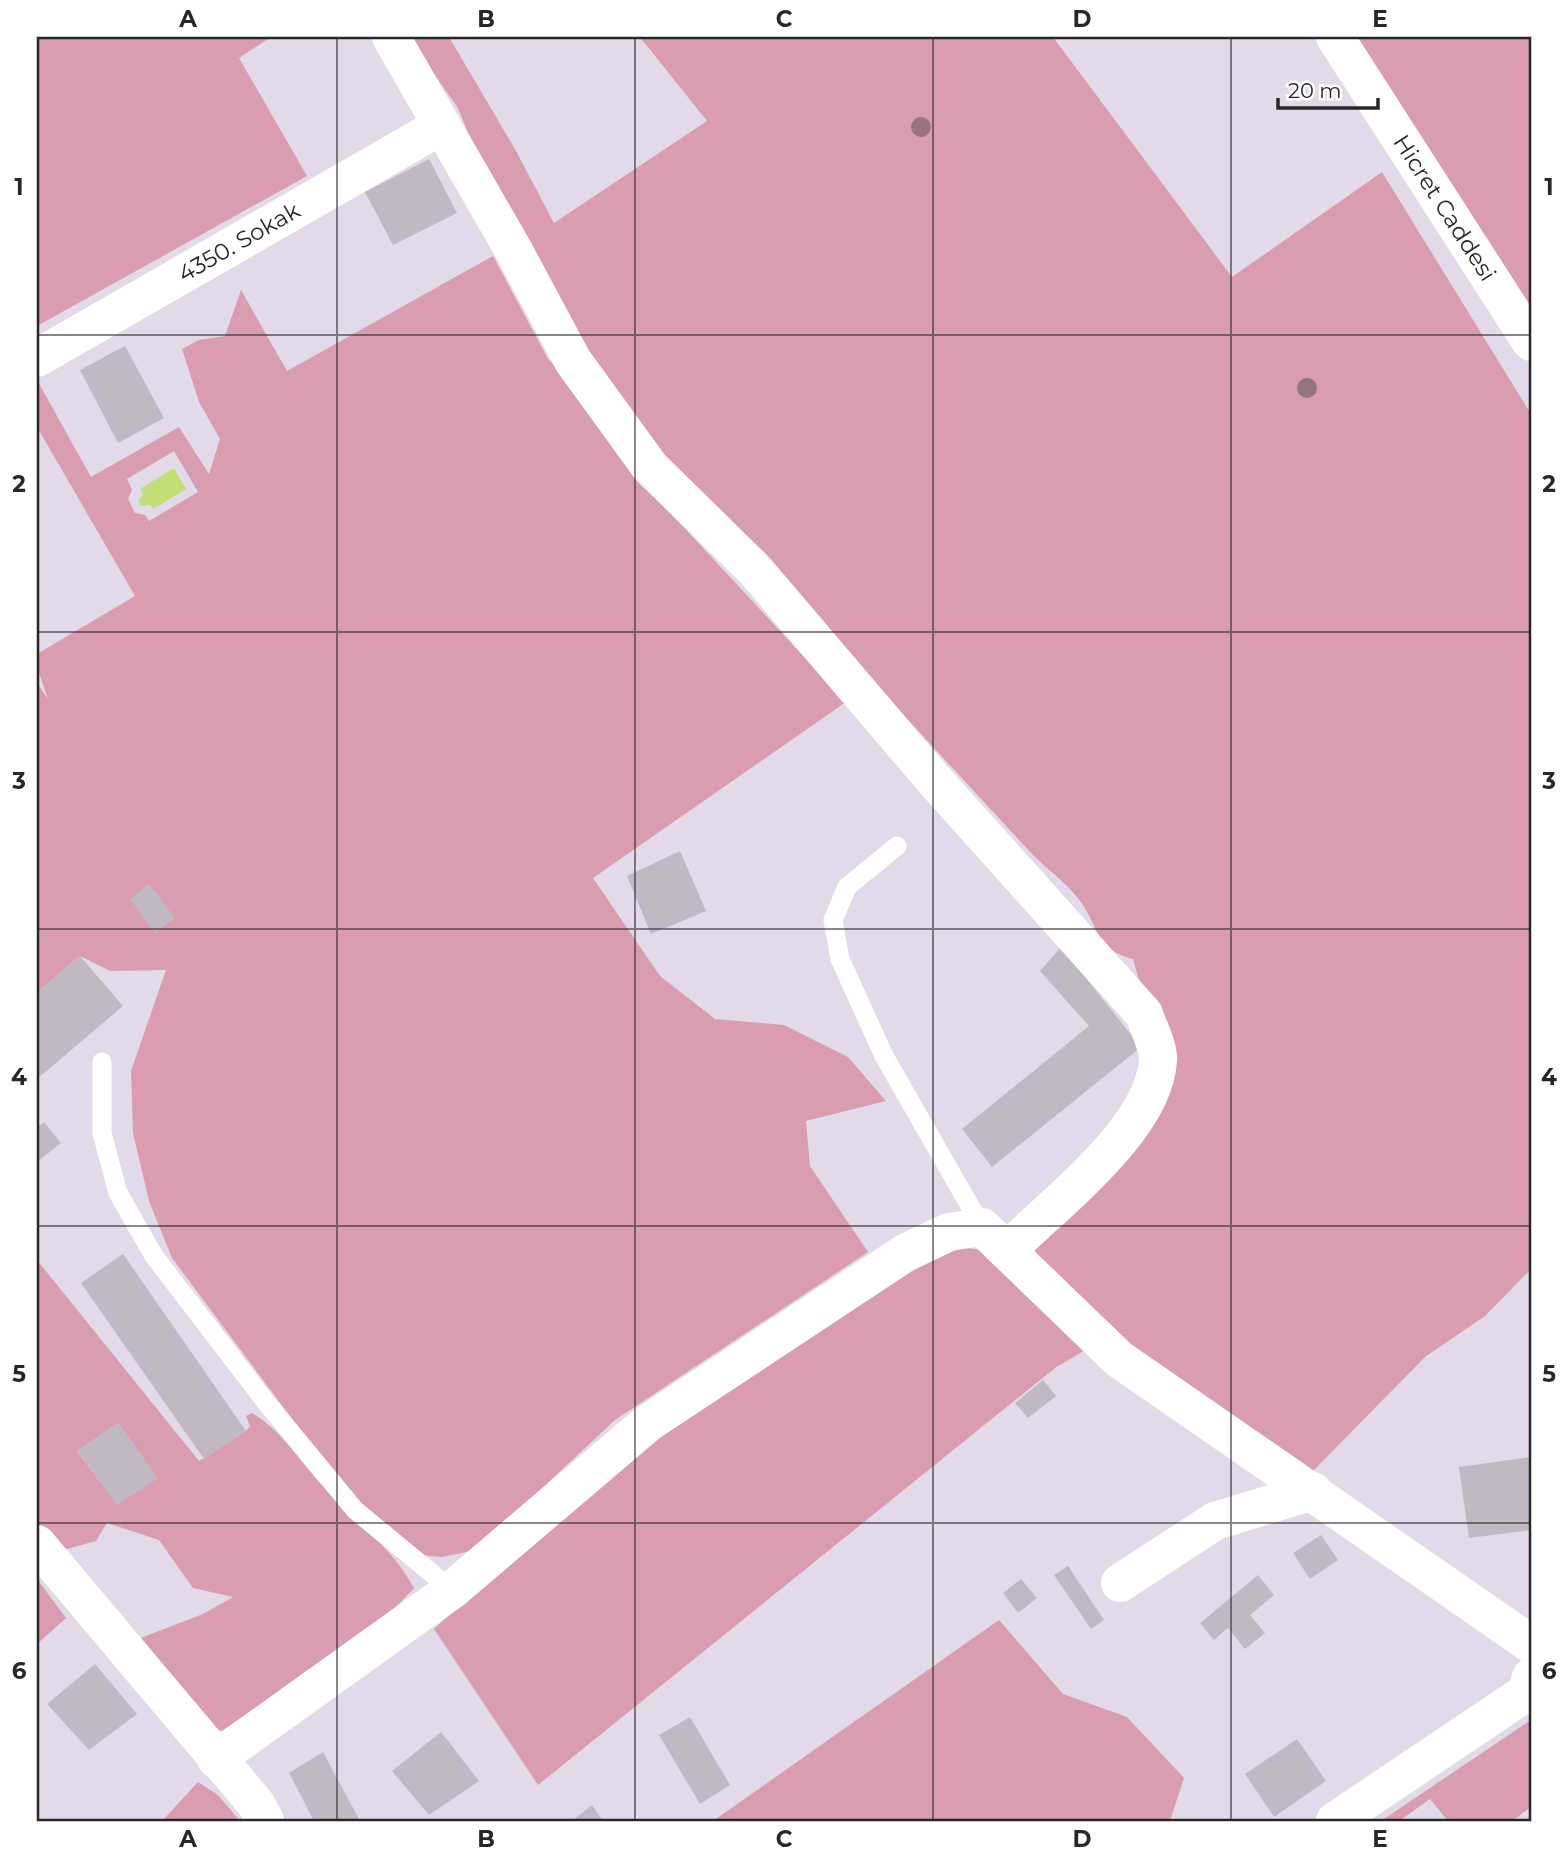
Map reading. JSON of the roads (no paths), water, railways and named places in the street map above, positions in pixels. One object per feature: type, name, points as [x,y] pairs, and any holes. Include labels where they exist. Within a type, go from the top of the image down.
[{"type":"street","points":[[391,37],[573,361],[650,467],[755,570],[935,781],[1144,1014],[1159,1058],[1149,1099],[1127,1135],[994,1239]]},
{"type":"street","name":"Hicret Caddesi","points":[[1335,37],[1531,342]]},
{"type":"street","name":"4350. Sokak","points":[[37,358],[441,126]]},
{"type":"street","points":[[216,1759],[452,1590],[648,1423],[905,1253],[949,1231],[994,1239],[1119,1359],[1531,1644]]},
{"type":"street","points":[[1120,1583],[1215,1521],[1313,1491]]},
{"type":"street","points":[[37,1545],[256,1804],[265,1821]]},
{"type":"street","points":[[1335,1821],[1527,1692],[1531,1677]]},
{"type":"lane","points":[[897,846],[847,887],[833,920],[840,959],[884,1056],[994,1239]]},
{"type":"lane","points":[[102,1062],[103,1133],[118,1194],[154,1256],[265,1401],[355,1510],[452,1590]]}]
